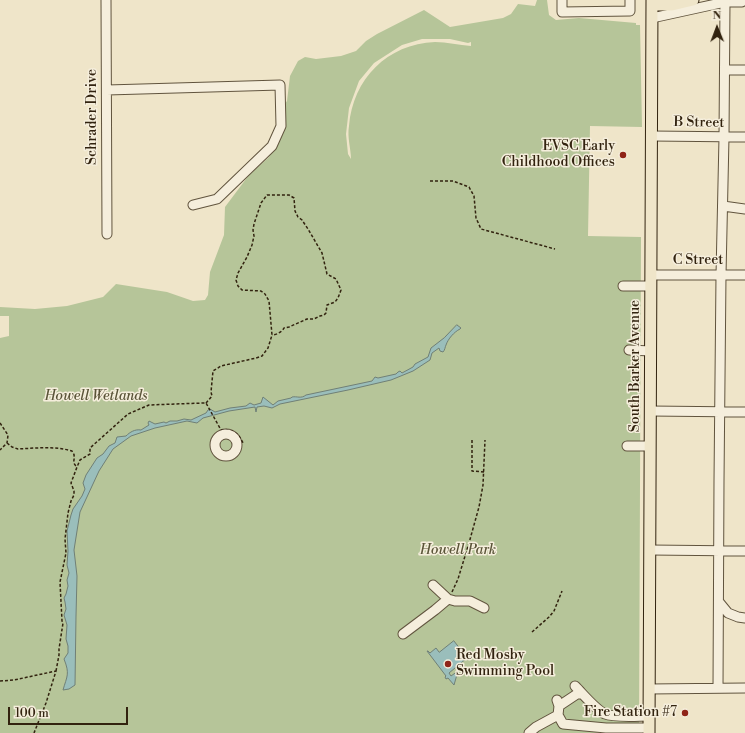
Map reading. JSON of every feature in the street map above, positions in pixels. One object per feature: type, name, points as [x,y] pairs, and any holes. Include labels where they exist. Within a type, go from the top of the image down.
[{"type":"main road","points":[[655,2],[672,5],[693,0]]},
{"type":"main road","name":"South Barker Avenue","points":[[649,731],[652,18],[655,2]]},
{"type":"street","name":"Schrader Drive","points":[[106,0],[107,234]]},
{"type":"street","points":[[562,0],[562,12],[630,11],[630,0]]},
{"type":"street","points":[[652,18],[726,2],[742,2]]},
{"type":"street","points":[[718,688],[721,275],[726,2]]},
{"type":"street","points":[[725,70],[745,70]]},
{"type":"street","points":[[107,90],[280,85],[281,126],[272,146],[217,199],[192,205]]},
{"type":"street","name":"B Street","points":[[652,136],[745,137]]},
{"type":"street","points":[[722,206],[745,208]]},
{"type":"street","name":"C Street","points":[[623,286],[651,280],[721,275],[745,276]]},
{"type":"street","points":[[629,350],[651,350]]},
{"type":"street","points":[[650,411],[745,412]]},
{"type":"street","points":[[236,445],[245,452]]},
{"type":"street","points":[[626,446],[650,446]]},
{"type":"street","points":[[650,550],[745,551]]},
{"type":"street","points":[[433,585],[448,598],[455,601],[470,601],[484,608]]},
{"type":"street","points":[[403,634],[435,610],[448,598]]},
{"type":"street","points":[[719,602],[728,613],[745,618]]},
{"type":"street","points":[[575,686],[605,714],[617,716],[649,716]]},
{"type":"street","points":[[649,688],[745,688]]},
{"type":"street","points":[[529,733],[558,707],[577,694],[582,694]]},
{"type":"street","points":[[558,707],[563,724],[649,731]]},
{"type":"path","points":[[430,181],[453,181],[469,187],[474,196],[476,218],[481,229],[555,250]]},
{"type":"path","points":[[34,733],[56,671],[60,655],[59,649],[63,623],[60,582],[66,553],[65,539],[68,513],[74,495],[71,483],[80,460],[90,454],[90,448],[128,414],[149,405],[206,403],[212,396],[213,371],[221,366],[262,356],[268,348],[272,335],[269,301],[265,294],[260,291],[242,290],[238,286],[236,280],[252,245],[254,224],[261,203],[267,195],[289,195],[294,198],[295,211],[298,217],[308,229],[322,253],[327,274],[336,279],[341,290],[335,302],[327,305],[326,313],[324,315],[314,319],[307,319],[284,328],[282,331],[272,335]]},
{"type":"path","points":[[206,403],[221,430],[229,429],[240,438],[243,443],[236,445]]},
{"type":"path","points":[[0,423],[8,435],[7,443],[0,450]]},
{"type":"path","points":[[472,440],[472,471],[484,472]]},
{"type":"path","points":[[448,598],[458,579],[479,507],[483,485],[485,440]]},
{"type":"path","points":[[7,443],[18,449],[57,448],[72,451],[74,456],[73,461],[77,467]]},
{"type":"path","points":[[532,632],[550,617],[562,592]]},
{"type":"path","points":[[0,681],[14,680],[56,671]]},
{"type":"green space","points":[[537,0],[547,0],[549,15],[556,20],[579,18],[636,23],[636,25],[640,25],[642,127],[590,126],[588,236],[641,237],[639,733],[0,733],[0,338],[9,336],[9,316],[0,316],[0,307],[35,309],[67,306],[103,297],[116,284],[167,292],[193,301],[205,300],[208,295],[210,272],[224,235],[225,207],[249,175],[268,158],[275,149],[281,109],[287,101],[290,76],[298,61],[305,57],[316,59],[341,56],[356,51],[366,41],[377,34],[424,10],[450,27],[503,18],[511,14],[518,4],[535,6]],"holes":[[[422,39],[450,39],[468,43],[471,42],[471,46],[440,42],[418,44],[402,49],[388,57],[365,79],[357,93],[352,109],[349,130],[351,159],[348,154],[346,134],[349,108],[359,81],[374,63],[402,45]]]},
{"type":"water","points":[[457,325],[461,328],[450,338],[443,352],[440,351],[439,348],[432,353],[430,360],[413,371],[391,380],[280,404],[272,408],[264,406],[257,407],[256,412],[255,407],[229,411],[203,418],[197,423],[187,421],[155,428],[131,436],[113,449],[99,471],[80,512],[74,550],[77,576],[75,685],[69,689],[63,690],[67,678],[64,659],[68,653],[66,639],[67,625],[64,615],[66,609],[64,598],[68,586],[67,580],[69,573],[67,565],[67,531],[73,509],[85,489],[83,483],[86,475],[97,458],[103,454],[109,446],[115,443],[117,437],[126,436],[133,431],[141,430],[149,425],[149,421],[155,424],[184,419],[191,420],[206,413],[210,409],[215,412],[246,406],[250,403],[254,405],[261,403],[263,397],[273,405],[278,401],[292,397],[302,397],[372,381],[375,377],[378,378],[396,374],[400,371],[402,373],[428,357],[431,348]]},
{"type":"water","name":"Red Mosby Swimming Pool","points":[[454,641],[467,658],[449,673],[451,676],[458,671],[454,685],[448,678],[446,679],[446,676],[427,651],[430,653],[436,648],[439,652]]},
{"type":"place","name":"EVSC Early Childhood Offices","points":[[623,155]]},
{"type":"place","name":"Red Mosby Swimming Pool","points":[[448,664]]},
{"type":"place","name":"Fire Station #7","points":[[685,713]]},
{"type":"park label","name":"Howell Wetlands","points":[[96,397]]},
{"type":"park label","name":"Howell Park","points":[[458,551]]}]
